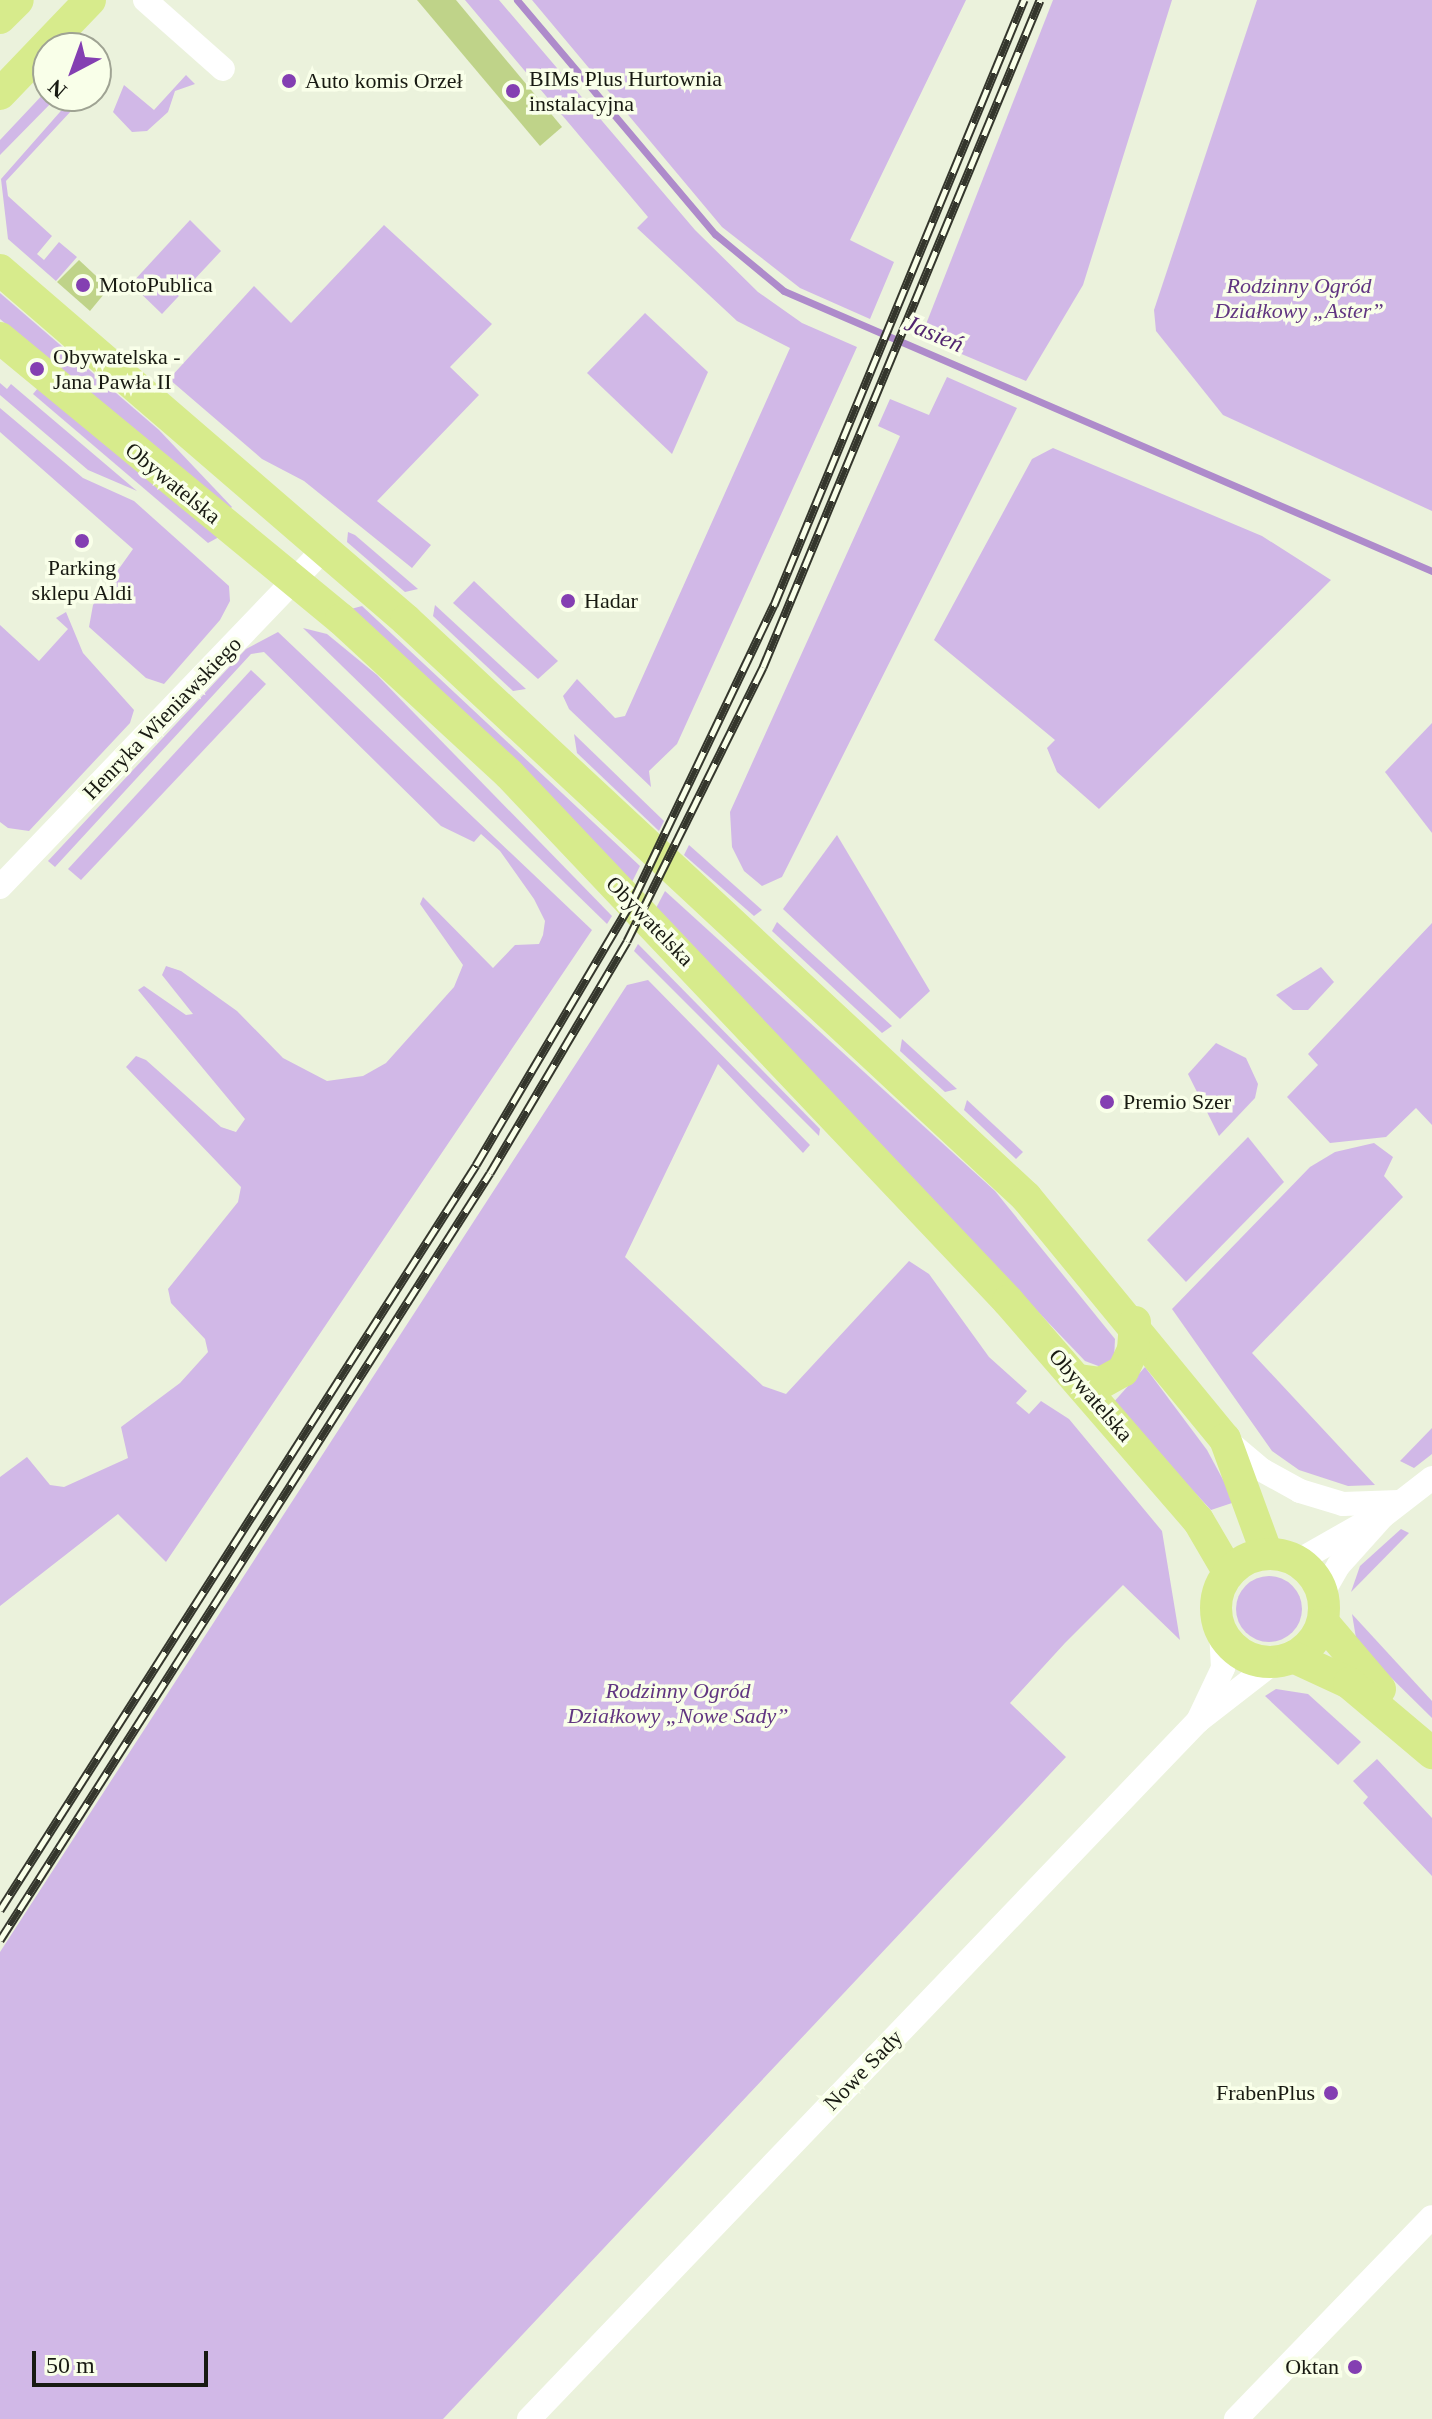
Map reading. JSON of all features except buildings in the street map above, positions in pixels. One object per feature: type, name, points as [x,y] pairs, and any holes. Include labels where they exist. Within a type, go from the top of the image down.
[{"type":"main road","points":[[0,18],[18,0]]},
{"type":"main road","points":[[0,94],[90,0]]},
{"type":"main road","points":[[0,270],[324,549],[942,1117],[1062,1235],[1135,1322],[1225,1439],[1283,1557],[1407,1728]]},
{"type":"main road","name":"Obywatelska","points":[[0,338],[294,580],[509,774],[1079,1380],[1198,1520],[1229,1573]]},
{"type":"main road","points":[[1079,1380],[1101,1383],[1123,1371],[1131,1357],[1135,1322]]},
{"type":"main road","points":[[1283,1557],[1229,1573],[1216,1601],[1221,1632],[1243,1655],[1330,1671],[1407,1728],[1432,1753]]},
{"type":"main road","points":[[1283,1660],[1322,1608]]},
{"type":"street","points":[[145,0],[223,69]]},
{"type":"street","name":"Henryka Wieniawskiego","points":[[0,887],[324,549]]},
{"type":"street","points":[[1225,1439],[1300,1491],[1343,1504],[1391,1509]]},
{"type":"street","points":[[1322,1608],[1339,1565],[1391,1509],[1432,1478]]},
{"type":"street","points":[[1283,1557],[1391,1509]]},
{"type":"street","name":"Nowe Sady","points":[[1198,1721],[1223,1668],[1221,1632]]},
{"type":"street","name":"Nowe Sady","points":[[529,2419],[1198,1721],[1283,1660]]},
{"type":"street","points":[[1236,2419],[1432,2217]]},
{"type":"green space","points":[[465,0],[499,0],[695,230],[758,292],[802,323],[857,347],[677,744],[649,771],[651,787],[569,709],[563,696],[577,679],[615,718],[625,716],[790,348],[737,321],[637,228],[648,217]]},
{"type":"green space","points":[[532,0],[966,0],[850,240],[894,262],[870,319],[800,288],[722,227]]},
{"type":"green space","points":[[1053,0],[1172,0],[1083,285],[1026,381],[921,337]]},
{"type":"green space","name":"Rodzinny Ogród Działkowy „Aster”","points":[[1257,0],[1432,0],[1432,511],[1223,415],[1156,331],[1154,310]]},
{"type":"green space","points":[[186,75],[195,84],[175,91],[168,112],[147,131],[132,132],[113,112],[124,85],[154,110]]},
{"type":"green space","points":[[32,106],[32,112],[42,112],[0,155],[0,140]]},
{"type":"green space","points":[[60,112],[70,112],[6,181],[8,196],[52,236],[37,254],[44,260],[59,242],[77,257],[56,281],[8,239],[1,179]]},
{"type":"green space","points":[[190,220],[221,251],[162,314],[131,284]]},
{"type":"green space","points":[[384,225],[492,324],[450,367],[479,395],[377,501],[431,545],[412,568],[304,481],[262,459],[169,379],[254,286],[291,323]]},
{"type":"green space","points":[[0,293],[159,430],[232,507],[228,511],[0,319]]},
{"type":"green space","points":[[645,313],[708,372],[672,454],[587,373]]},
{"type":"green space","points":[[947,377],[1017,408],[782,877],[762,886],[744,871],[732,847],[730,812],[900,436],[878,426],[890,399],[929,415]]},
{"type":"green space","points":[[0,383],[7,389],[11,384],[137,491],[88,470],[0,395]]},
{"type":"green space","points":[[38,388],[219,537],[208,543],[33,394]]},
{"type":"green space","points":[[0,408],[83,478],[134,501],[229,586],[230,601],[220,620],[164,684],[146,678],[89,627],[93,605],[133,549],[0,432]]},
{"type":"green space","points":[[1053,448],[1262,536],[1331,580],[1099,809],[1057,772],[1047,748],[1055,740],[934,640],[1032,459]]},
{"type":"green space","points":[[348,532],[418,589],[405,592],[347,542]]},
{"type":"green space","points":[[474,581],[558,661],[538,679],[453,603]]},
{"type":"green space","points":[[435,605],[526,689],[513,691],[433,616]]},
{"type":"green space","points":[[362,606],[640,866],[631,884],[520,766],[351,609]]},
{"type":"green space","points":[[66,612],[83,653],[134,710],[130,723],[29,831],[8,828],[0,822],[0,625],[39,661],[68,629],[56,618]]},
{"type":"green space","points":[[303,628],[327,634],[377,675],[612,916],[607,924]]},
{"type":"green space","points":[[278,632],[592,930],[166,1562],[118,1514],[0,1606],[0,1477],[27,1457],[50,1485],[64,1487],[128,1458],[121,1427],[180,1383],[208,1352],[205,1339],[171,1303],[168,1289],[238,1202],[241,1187],[126,1067],[136,1056],[146,1060],[221,1127],[236,1132],[245,1119],[138,990],[144,986],[186,1015],[193,1014],[162,975],[166,966],[181,971],[237,1011],[283,1058],[327,1081],[363,1076],[386,1063],[454,987],[463,965],[420,904],[423,897],[493,968],[515,945],[539,944],[543,935],[545,921],[534,899],[500,851],[481,834],[474,842],[441,826],[264,652],[251,654],[55,867],[48,861],[246,649]]},
{"type":"green space","points":[[251,670],[266,684],[81,880],[68,869]]},
{"type":"green space","points":[[1432,723],[1432,833],[1385,772]]},
{"type":"green space","points":[[574,734],[664,821],[659,831],[577,753]]},
{"type":"green space","points":[[837,835],[930,991],[900,1019],[783,909]]},
{"type":"green space","points":[[689,845],[762,910],[754,916],[684,855]]},
{"type":"green space","points":[[665,891],[995,1191],[1115,1339],[1114,1359],[1101,1367],[1085,1361],[655,910]]},
{"type":"green space","points":[[777,922],[892,1026],[882,1033],[772,931]]},
{"type":"green space","points":[[1432,923],[1432,1125],[1416,1108],[1386,1137],[1330,1143],[1287,1097],[1318,1065],[1308,1054]]},
{"type":"green space","points":[[638,944],[820,1129],[819,1136],[634,951]]},
{"type":"green space","points":[[1321,967],[1334,982],[1308,1010],[1293,1010],[1276,995]]},
{"type":"green space","name":"Rodzinny Ogród Działkowy „Nowe Sady”","points":[[648,980],[810,1145],[803,1153],[718,1064],[625,1257],[763,1386],[786,1394],[909,1261],[929,1274],[989,1357],[1027,1391],[1016,1403],[1029,1414],[1041,1401],[1069,1419],[1162,1531],[1180,1640],[1123,1585],[1065,1643],[1010,1703],[1066,1757],[443,2419],[0,2419],[0,1952],[627,985]]},
{"type":"green space","points":[[902,1039],[957,1089],[945,1092],[900,1051]]},
{"type":"green space","points":[[1216,1043],[1246,1058],[1258,1084],[1255,1098],[1219,1136],[1188,1074]]},
{"type":"green space","points":[[967,1100],[1023,1152],[1016,1159],[964,1110]]},
{"type":"green space","points":[[1248,1137],[1284,1182],[1186,1282],[1147,1240]]},
{"type":"green space","points":[[1374,1143],[1393,1157],[1384,1176],[1403,1197],[1252,1353],[1375,1485],[1348,1486],[1299,1470],[1272,1451],[1172,1309],[1310,1167],[1335,1152]]},
{"type":"green space","points":[[1145,1367],[1207,1450],[1235,1502],[1211,1510],[1112,1404]]},
{"type":"green space","points":[[1432,1428],[1432,1454],[1414,1468],[1400,1461]]},
{"type":"green space","points":[[1401,1529],[1409,1533],[1351,1592],[1360,1566]]},
{"type":"green space","points":[[1262,1576],[1276,1576],[1288,1581],[1297,1590],[1302,1609],[1300,1622],[1293,1633],[1276,1642],[1262,1642],[1250,1637],[1241,1628],[1236,1616],[1236,1602],[1241,1590],[1250,1581]]},
{"type":"green space","points":[[1352,1614],[1432,1701],[1432,1718],[1357,1644]]},
{"type":"green space","points":[[1276,1689],[1308,1694],[1361,1742],[1338,1765],[1265,1696]]},
{"type":"green space","points":[[1377,1759],[1432,1818],[1432,1876],[1363,1803],[1368,1797],[1353,1781]]},
{"type":"waterway","name":"Jasień","points":[[517,0],[715,234],[784,291],[1432,571]]},
{"type":"railway","points":[[0,1910],[476,1165],[634,898],[774,605],[1024,0]]},
{"type":"railway","points":[[0,1940],[490,1173],[627,941],[763,667],[1040,0]]},
{"type":"place","name":"Auto komis Orzeł","points":[[289,81]]},
{"type":"place","name":"BIMs Plus Hurtownia instalacyjna","points":[[513,91]]},
{"type":"place","name":"MotoPublica","points":[[83,285]]},
{"type":"place","name":"Obywatelska - Jana Pawła II","points":[[37,369]]},
{"type":"place","name":"Parking sklepu Aldi","points":[[82,541]]},
{"type":"place","name":"Hadar","points":[[568,601]]},
{"type":"place","name":"Premio Szer","points":[[1107,1102]]},
{"type":"place","name":"FrabenPlus","points":[[1331,2093]]},
{"type":"place","name":"Oktan","points":[[1355,2367]]}]
